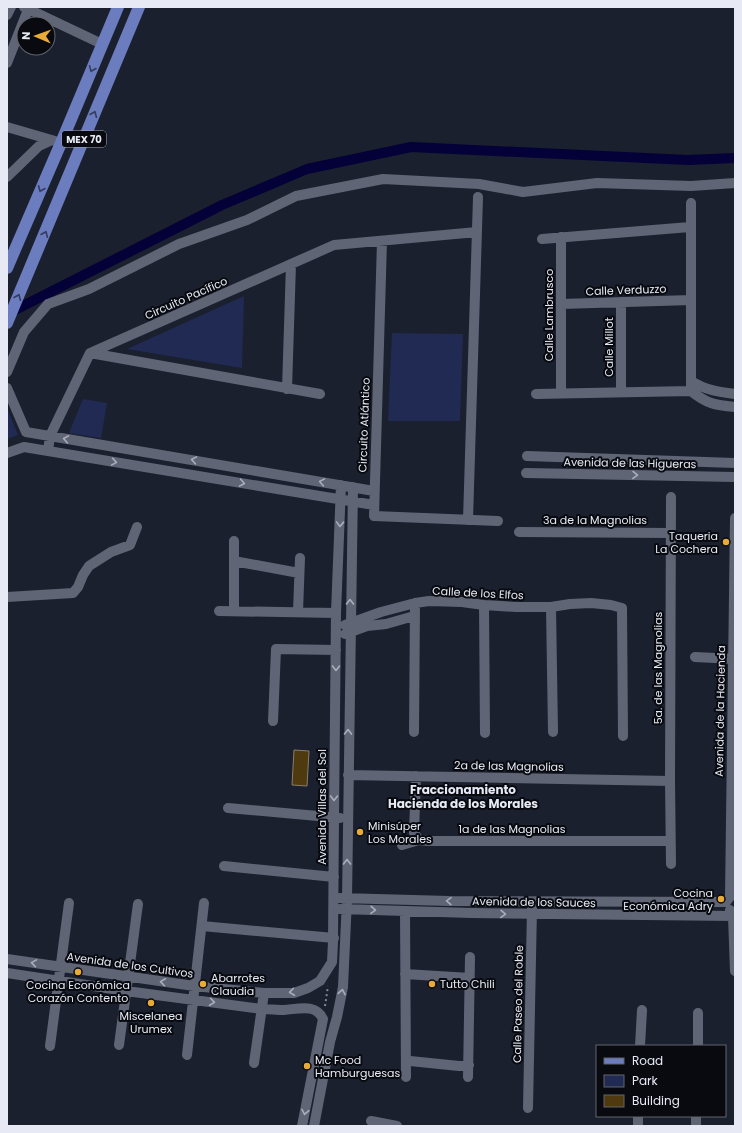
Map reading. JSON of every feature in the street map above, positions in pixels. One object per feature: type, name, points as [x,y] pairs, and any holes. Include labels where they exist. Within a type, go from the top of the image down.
[{"type":"main road","name":"MEX 70","points":[[7,268],[57,142],[118,7]]},
{"type":"main road","name":"MEX 70","points":[[7,323],[139,7]]},
{"type":"street","points":[[7,15],[11,7]]},
{"type":"street","points":[[7,63],[27,8],[102,44]]},
{"type":"street","points":[[7,127],[57,142]]},
{"type":"street","points":[[7,177],[39,146],[57,142]]},
{"type":"street","points":[[7,372],[24,332],[48,304],[89,289],[180,244],[248,220],[296,196],[383,180],[479,184],[523,192],[597,183],[691,186],[735,183]]},
{"type":"street","points":[[468,520],[478,197]]},
{"type":"street","points":[[691,203],[691,386],[702,399],[715,405],[735,407]]},
{"type":"street","points":[[542,239],[690,227]]},
{"type":"street","points":[[382,241],[477,232]]},
{"type":"street","name":"Calle Lambrusco","points":[[561,237],[561,393]]},
{"type":"street","name":"Circuito Pacífico","points":[[90,354],[334,245],[382,241]]},
{"type":"street","name":"Circuito Atlántico","points":[[374,505],[382,241]]},
{"type":"street","points":[[287,389],[291,264]]},
{"type":"street","name":"Calle Verduzzo","points":[[561,304],[691,300]]},
{"type":"street","name":"Calle Millot","points":[[621,302],[622,392]]},
{"type":"street","points":[[48,451],[50,436],[90,354],[320,394]]},
{"type":"street","points":[[536,394],[622,392],[699,386],[709,390],[735,394]]},
{"type":"street","points":[[7,388],[26,432],[24,447]]},
{"type":"street","points":[[26,432],[374,490]]},
{"type":"street","points":[[7,452],[24,447],[374,505],[374,516],[498,521]]},
{"type":"street","name":"Avenida de las Higueras","points":[[527,456],[735,463]]},
{"type":"street","points":[[170,471],[173,457]]},
{"type":"street","points":[[596,458],[596,474]]},
{"type":"street","name":"Avenida de las Higueras","points":[[526,473],[735,476]]},
{"type":"street","name":"Avenida Villas del Sol","points":[[332,962],[334,938],[336,613],[341,485]]},
{"type":"street","points":[[314,1126],[330,1042],[343,987],[346,909],[353,487]]},
{"type":"street","name":"5a. de las Magnolias","points":[[671,497],[671,864]]},
{"type":"street","name":"Avenida de la Hacienda","points":[[726,902],[730,897],[735,518]]},
{"type":"street","points":[[7,597],[73,593],[78,587],[89,566],[111,552],[130,545],[137,527]]},
{"type":"street","name":"3a de la Magnolias","points":[[519,532],[671,533]]},
{"type":"street","points":[[234,541],[234,611]]},
{"type":"street","points":[[298,612],[300,558]]},
{"type":"street","points":[[234,561],[299,573]]},
{"type":"street","name":"Calle de los Elfos","points":[[336,633],[350,628],[371,616],[415,603],[442,601],[516,607],[550,607],[591,603],[611,605],[622,608],[623,736]]},
{"type":"street","points":[[414,732],[415,603]]},
{"type":"street","points":[[484,605],[485,732]]},
{"type":"street","points":[[550,607],[553,732]]},
{"type":"street","points":[[219,611],[336,613]]},
{"type":"street","name":"Calle de los Elfos","points":[[350,628],[386,624],[414,616]]},
{"type":"street","points":[[274,721],[276,649],[336,650]]},
{"type":"street","points":[[694,657],[734,659]]},
{"type":"street","name":"2a de las Magnolias","points":[[348,775],[670,781]]},
{"type":"street","points":[[402,846],[419,840],[414,833],[416,776]]},
{"type":"street","points":[[228,808],[347,819]]},
{"type":"street","name":"1a de las Magnolias","points":[[419,840],[666,841],[670,839]]},
{"type":"street","points":[[224,866],[334,877]]},
{"type":"street","name":"Avenida de los Sauces","points":[[334,898],[449,901],[726,902]]},
{"type":"street","name":"Calle Paseo del Roble","points":[[528,1108],[533,901]]},
{"type":"street","points":[[726,902],[734,915],[735,971]]},
{"type":"street","points":[[50,1046],[69,903]]},
{"type":"street","points":[[186,1055],[204,903]]},
{"type":"street","points":[[119,1045],[138,904]]},
{"type":"street","name":"Avenida de los Sauces","points":[[334,909],[532,914],[734,915]]},
{"type":"street","points":[[405,911],[406,1077]]},
{"type":"street","points":[[202,926],[334,938]]},
{"type":"street","points":[[468,1077],[470,957]]},
{"type":"street","name":"Avenida de los Cultivos","points":[[7,959],[194,986],[264,994],[294,993],[308,988],[320,981],[332,962]]},
{"type":"street","points":[[7,973],[262,1009],[312,1009],[321,1014],[323,1019],[302,1126]]},
{"type":"street","points":[[405,974],[470,978]]},
{"type":"street","points":[[254,1063],[264,994]]},
{"type":"street","points":[[640,1045],[642,1010]]},
{"type":"street","points":[[698,1013],[698,1045]]},
{"type":"street","points":[[323,1019],[337,1017]]},
{"type":"street","points":[[406,1059],[410,1061],[459,1066],[468,1065]]},
{"type":"street","points":[[310,1087],[321,1090]]},
{"type":"street","points":[[371,1121],[392,1126]]},
{"type":"path","points":[[323,1019],[329,983]]},
{"type":"green space","points":[[244,296],[242,368],[127,349]]},
{"type":"green space","points":[[392,333],[463,334],[460,421],[388,421]]},
{"type":"green space","points":[[83,399],[107,403],[101,438],[69,433]]},
{"type":"green space","points":[[7,408],[18,435],[7,439]]},
{"type":"building","points":[[294,750],[309,751],[307,786],[292,785]]},
{"type":"waterway","points":[[9,313],[222,205],[307,169],[411,147],[688,160],[735,158]]},
{"type":"place","name":"Taqueria La Cochera","points":[[726,542]]},
{"type":"place","name":"Minisúper Los Morales","points":[[360,832]]},
{"type":"place","name":"Cocina Económica Adry","points":[[721,899]]},
{"type":"place","name":"Cocina Económica Corazón Contento","points":[[78,972]]},
{"type":"place","name":"Abarrotes Claudia","points":[[203,984]]},
{"type":"place","name":"Tutto Chili","points":[[432,984]]},
{"type":"place","name":"Miscelanea Urumex","points":[[151,1003]]},
{"type":"place","name":"Mc Food Hamburguesas","points":[[307,1066]]},
{"type":"district","name":"Fraccionamiento Hacienda de los Morales","points":[[463,797]]}]
